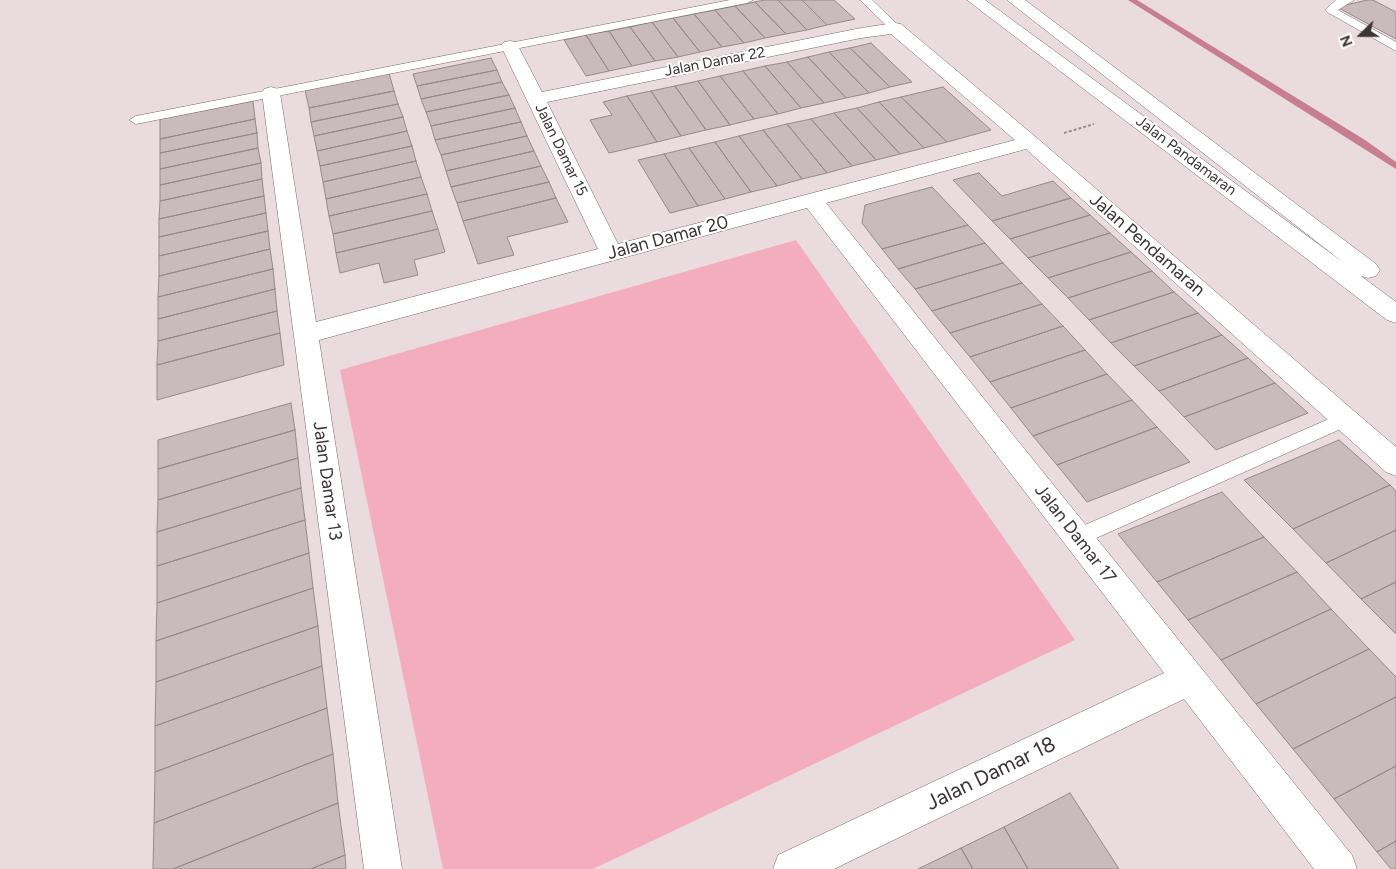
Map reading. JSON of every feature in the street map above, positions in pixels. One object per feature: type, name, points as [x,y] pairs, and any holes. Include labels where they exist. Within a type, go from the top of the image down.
[{"type":"street","name":"Jalan Pandamaran","points":[[975,0],[1396,314]]},
{"type":"street","name":"Jalan Pandamaran","points":[[1015,0],[1396,291]]},
{"type":"street","name":"Jalan Damar 22","points":[[536,99],[860,33],[895,28]]},
{"type":"street","name":"Jalan Pendamaran","points":[[895,28],[1030,142],[1396,464]]},
{"type":"street","name":"Jalan Damar 15","points":[[510,46],[611,254]]},
{"type":"street","name":"Jalan Damar 13","points":[[271,93],[383,869]]},
{"type":"street","name":"Jalan Damar 20","points":[[306,334],[1030,142]]},
{"type":"street","name":"Jalan Damar 17","points":[[812,200],[1338,869]]},
{"type":"street","name":"Jalan Damar 18","points":[[792,869],[1189,679]]},
{"type":"lane","points":[[136,120],[746,0]]},
{"type":"lane","points":[[866,0],[895,28]]},
{"type":"lane","points":[[1348,0],[1340,2],[1331,10],[1342,18],[1396,47]]},
{"type":"lane","points":[[1078,537],[1345,419]]},
{"type":"path","points":[[1030,142],[1130,115]]},
{"type":"shaded area","points":[[796,240],[1075,640],[593,869],[443,869],[340,370]]},
{"type":"building","points":[[778,0],[807,30],[786,34],[755,2]]},
{"type":"building","points":[[778,0],[802,0],[827,25],[807,30]]},
{"type":"building","points":[[802,0],[834,0],[855,19],[827,25]]},
{"type":"building","points":[[1373,0],[1396,12],[1396,39],[1337,7]]},
{"type":"building","points":[[755,2],[786,34],[765,38],[735,6]]},
{"type":"building","points":[[735,6],[765,38],[744,43],[715,10]]},
{"type":"building","points":[[715,10],[744,43],[722,47],[694,14]]},
{"type":"building","points":[[694,14],[722,47],[700,52],[673,18]]},
{"type":"building","points":[[673,18],[700,52],[678,57],[652,22]]},
{"type":"building","points":[[652,22],[678,57],[655,61],[630,27]]},
{"type":"building","points":[[630,27],[655,61],[632,66],[609,31]]},
{"type":"building","points":[[609,31],[632,66],[609,71],[586,35]]},
{"type":"building","points":[[586,35],[609,71],[586,76],[564,40]]},
{"type":"building","points":[[871,43],[912,82],[890,87],[850,48]]},
{"type":"building","points":[[850,48],[890,87],[869,93],[829,52]]},
{"type":"building","points":[[829,52],[869,93],[846,98],[808,57]]},
{"type":"building","points":[[808,57],[846,98],[824,103],[787,62]]},
{"type":"building","points":[[491,58],[497,70],[417,86],[413,74]]},
{"type":"building","points":[[787,62],[824,103],[801,108],[765,66]]},
{"type":"building","points":[[765,66],[801,108],[778,114],[743,71]]},
{"type":"building","points":[[497,70],[502,82],[421,99],[417,86]]},
{"type":"building","points":[[743,71],[778,114],[754,119],[720,76]]},
{"type":"building","points":[[389,73],[394,91],[309,108],[305,90]]},
{"type":"building","points":[[720,76],[754,119],[730,125],[698,81]]},
{"type":"building","points":[[698,81],[730,125],[706,130],[675,86]]},
{"type":"building","points":[[502,82],[509,95],[426,112],[421,99]]},
{"type":"building","points":[[675,86],[706,130],[681,136],[651,91]]},
{"type":"building","points":[[943,87],[991,130],[947,142],[901,97]]},
{"type":"building","points":[[394,91],[398,104],[311,122],[309,108]]},
{"type":"building","points":[[651,91],[681,136],[657,142],[627,96]]},
{"type":"building","points":[[509,95],[515,108],[431,126],[426,112]]},
{"type":"building","points":[[627,96],[657,142],[609,153],[590,120],[612,115],[603,102]]},
{"type":"building","points":[[901,97],[947,142],[924,148],[879,102]]},
{"type":"building","points":[[253,101],[255,119],[160,139],[160,119]]},
{"type":"building","points":[[879,102],[924,148],[900,154],[857,108]]},
{"type":"building","points":[[398,104],[403,117],[314,136],[311,122]]},
{"type":"building","points":[[515,108],[521,122],[435,140],[431,126]]},
{"type":"building","points":[[857,108],[900,154],[876,160],[834,113]]},
{"type":"building","points":[[834,113],[876,160],[852,166],[811,119]]},
{"type":"building","points":[[403,117],[407,131],[317,151],[314,136]]},
{"type":"building","points":[[255,119],[257,133],[160,153],[160,139]]},
{"type":"building","points":[[811,119],[852,166],[827,173],[787,124]]},
{"type":"building","points":[[521,122],[527,136],[441,155],[435,140]]},
{"type":"building","points":[[787,124],[827,173],[802,179],[763,130]]},
{"type":"building","points":[[763,130],[802,179],[777,186],[739,136]]},
{"type":"building","points":[[407,131],[412,146],[320,166],[317,151]]},
{"type":"building","points":[[257,133],[258,148],[160,169],[160,153]]},
{"type":"building","points":[[527,136],[534,151],[446,171],[441,155]]},
{"type":"building","points":[[739,136],[777,186],[751,192],[715,142]]},
{"type":"building","points":[[715,142],[751,192],[725,199],[689,148]]},
{"type":"building","points":[[412,146],[416,161],[323,182],[320,166]]},
{"type":"building","points":[[258,148],[261,163],[160,185],[160,169]]},
{"type":"building","points":[[689,148],[725,199],[698,206],[664,154]]},
{"type":"building","points":[[534,151],[541,166],[451,187],[446,171]]},
{"type":"building","points":[[664,154],[698,206],[670,213],[638,160]]},
{"type":"building","points":[[416,161],[421,177],[326,199],[323,182]]},
{"type":"building","points":[[261,163],[262,179],[160,201],[160,185]]},
{"type":"building","points":[[541,166],[549,182],[457,203],[451,187]]},
{"type":"building","points":[[979,173],[1002,196],[1053,181],[1071,198],[992,221],[953,180]]},
{"type":"building","points":[[421,177],[427,194],[329,216],[326,199]]},
{"type":"building","points":[[262,179],[264,196],[159,219],[160,201]]},
{"type":"building","points":[[549,182],[556,198],[463,221],[457,203]]},
{"type":"building","points":[[932,187],[968,225],[882,249],[862,223],[865,205]]},
{"type":"building","points":[[427,194],[432,211],[333,234],[329,216]]},
{"type":"building","points":[[264,196],[266,213],[159,237],[159,219]]},
{"type":"building","points":[[556,198],[568,222],[507,237],[514,255],[478,264],[463,221]]},
{"type":"building","points":[[1071,198],[1090,215],[1010,239],[992,221]]},
{"type":"building","points":[[432,211],[438,229],[336,253],[333,234]]},
{"type":"building","points":[[266,213],[268,231],[159,256],[159,237]]},
{"type":"building","points":[[1090,215],[1110,233],[1028,258],[1010,239]]},
{"type":"building","points":[[968,225],[985,243],[898,269],[882,249]]},
{"type":"building","points":[[438,229],[445,252],[414,260],[418,275],[384,283],[379,263],[340,273],[336,253]]},
{"type":"building","points":[[268,231],[270,249],[159,276],[159,256]]},
{"type":"building","points":[[1110,233],[1131,252],[1048,278],[1028,258]]},
{"type":"building","points":[[985,243],[1003,263],[915,289],[898,269]]},
{"type":"building","points":[[270,249],[273,269],[158,297],[159,276]]},
{"type":"building","points":[[1131,252],[1152,271],[1068,298],[1048,278]]},
{"type":"building","points":[[1003,263],[1022,283],[932,311],[915,289]]},
{"type":"building","points":[[273,269],[275,289],[158,319],[158,297]]},
{"type":"building","points":[[1152,271],[1174,292],[1089,320],[1068,298]]},
{"type":"building","points":[[1022,283],[1042,304],[950,333],[932,311]]},
{"type":"building","points":[[275,289],[277,311],[158,341],[158,319]]},
{"type":"building","points":[[1174,292],[1198,313],[1111,343],[1089,320]]},
{"type":"building","points":[[1042,304],[1063,326],[970,357],[950,333]]},
{"type":"building","points":[[277,311],[280,333],[157,365],[158,341]]},
{"type":"building","points":[[1198,313],[1222,335],[1134,366],[1111,343]]},
{"type":"building","points":[[1063,326],[1085,350],[990,382],[970,357]]},
{"type":"building","points":[[280,333],[284,365],[157,400],[157,365]]},
{"type":"building","points":[[1222,335],[1248,358],[1159,391],[1134,366]]},
{"type":"building","points":[[1085,350],[1107,374],[1011,408],[990,382]]},
{"type":"building","points":[[1248,358],[1275,383],[1184,417],[1159,391]]},
{"type":"building","points":[[1107,374],[1132,400],[1033,436],[1011,408]]},
{"type":"building","points":[[1275,383],[1308,413],[1216,450],[1184,417]]},
{"type":"building","points":[[1132,400],[1157,427],[1057,465],[1033,436]]},
{"type":"building","points":[[291,403],[295,430],[158,469],[158,440]]},
{"type":"building","points":[[1157,427],[1190,462],[1087,502],[1057,465]]},
{"type":"building","points":[[295,430],[298,458],[158,500],[158,469]]},
{"type":"building","points":[[1339,440],[1390,485],[1293,529],[1244,480]]},
{"type":"building","points":[[298,458],[301,488],[157,532],[158,500]]},
{"type":"building","points":[[1390,485],[1396,491],[1396,530],[1326,563],[1293,529]]},
{"type":"building","points":[[301,488],[305,520],[157,566],[157,532]]},
{"type":"building","points":[[1222,492],[1264,537],[1157,582],[1118,534]]},
{"type":"building","points":[[305,520],[309,553],[157,603],[157,566]]},
{"type":"building","points":[[1396,530],[1396,582],[1361,599],[1326,563]]},
{"type":"building","points":[[1264,537],[1297,572],[1188,620],[1157,582]]},
{"type":"building","points":[[309,553],[313,588],[156,641],[157,603]]},
{"type":"building","points":[[1297,572],[1331,609],[1221,660],[1188,620]]},
{"type":"building","points":[[1396,582],[1396,634],[1361,599]]},
{"type":"building","points":[[313,588],[318,626],[156,682],[156,641]]},
{"type":"building","points":[[1331,609],[1369,649],[1256,704],[1221,660]]},
{"type":"building","points":[[318,626],[322,666],[155,726],[156,682]]},
{"type":"building","points":[[1369,649],[1396,677],[1396,697],[1293,749],[1256,704]]},
{"type":"building","points":[[322,666],[327,708],[155,772],[155,726]]},
{"type":"building","points":[[1396,697],[1396,766],[1334,799],[1293,749]]},
{"type":"building","points":[[327,708],[333,754],[154,823],[155,772]]},
{"type":"building","points":[[333,754],[338,803],[173,869],[153,869],[154,823]]},
{"type":"building","points":[[1396,766],[1396,841],[1377,852],[1334,799]]},
{"type":"building","points":[[1070,793],[1119,869],[1028,869],[1004,827]]},
{"type":"building","points":[[338,803],[345,855],[311,869],[173,869]]},
{"type":"building","points":[[1004,827],[1028,869],[973,869],[961,848]]},
{"type":"building","points":[[1396,841],[1396,869],[1391,869],[1377,852]]},
{"type":"building","points":[[961,848],[973,869],[918,869]]},
{"type":"building","points":[[345,855],[346,869],[311,869]]},
{"type":"waterway","points":[[1132,0],[1362,142],[1396,166]]}]
